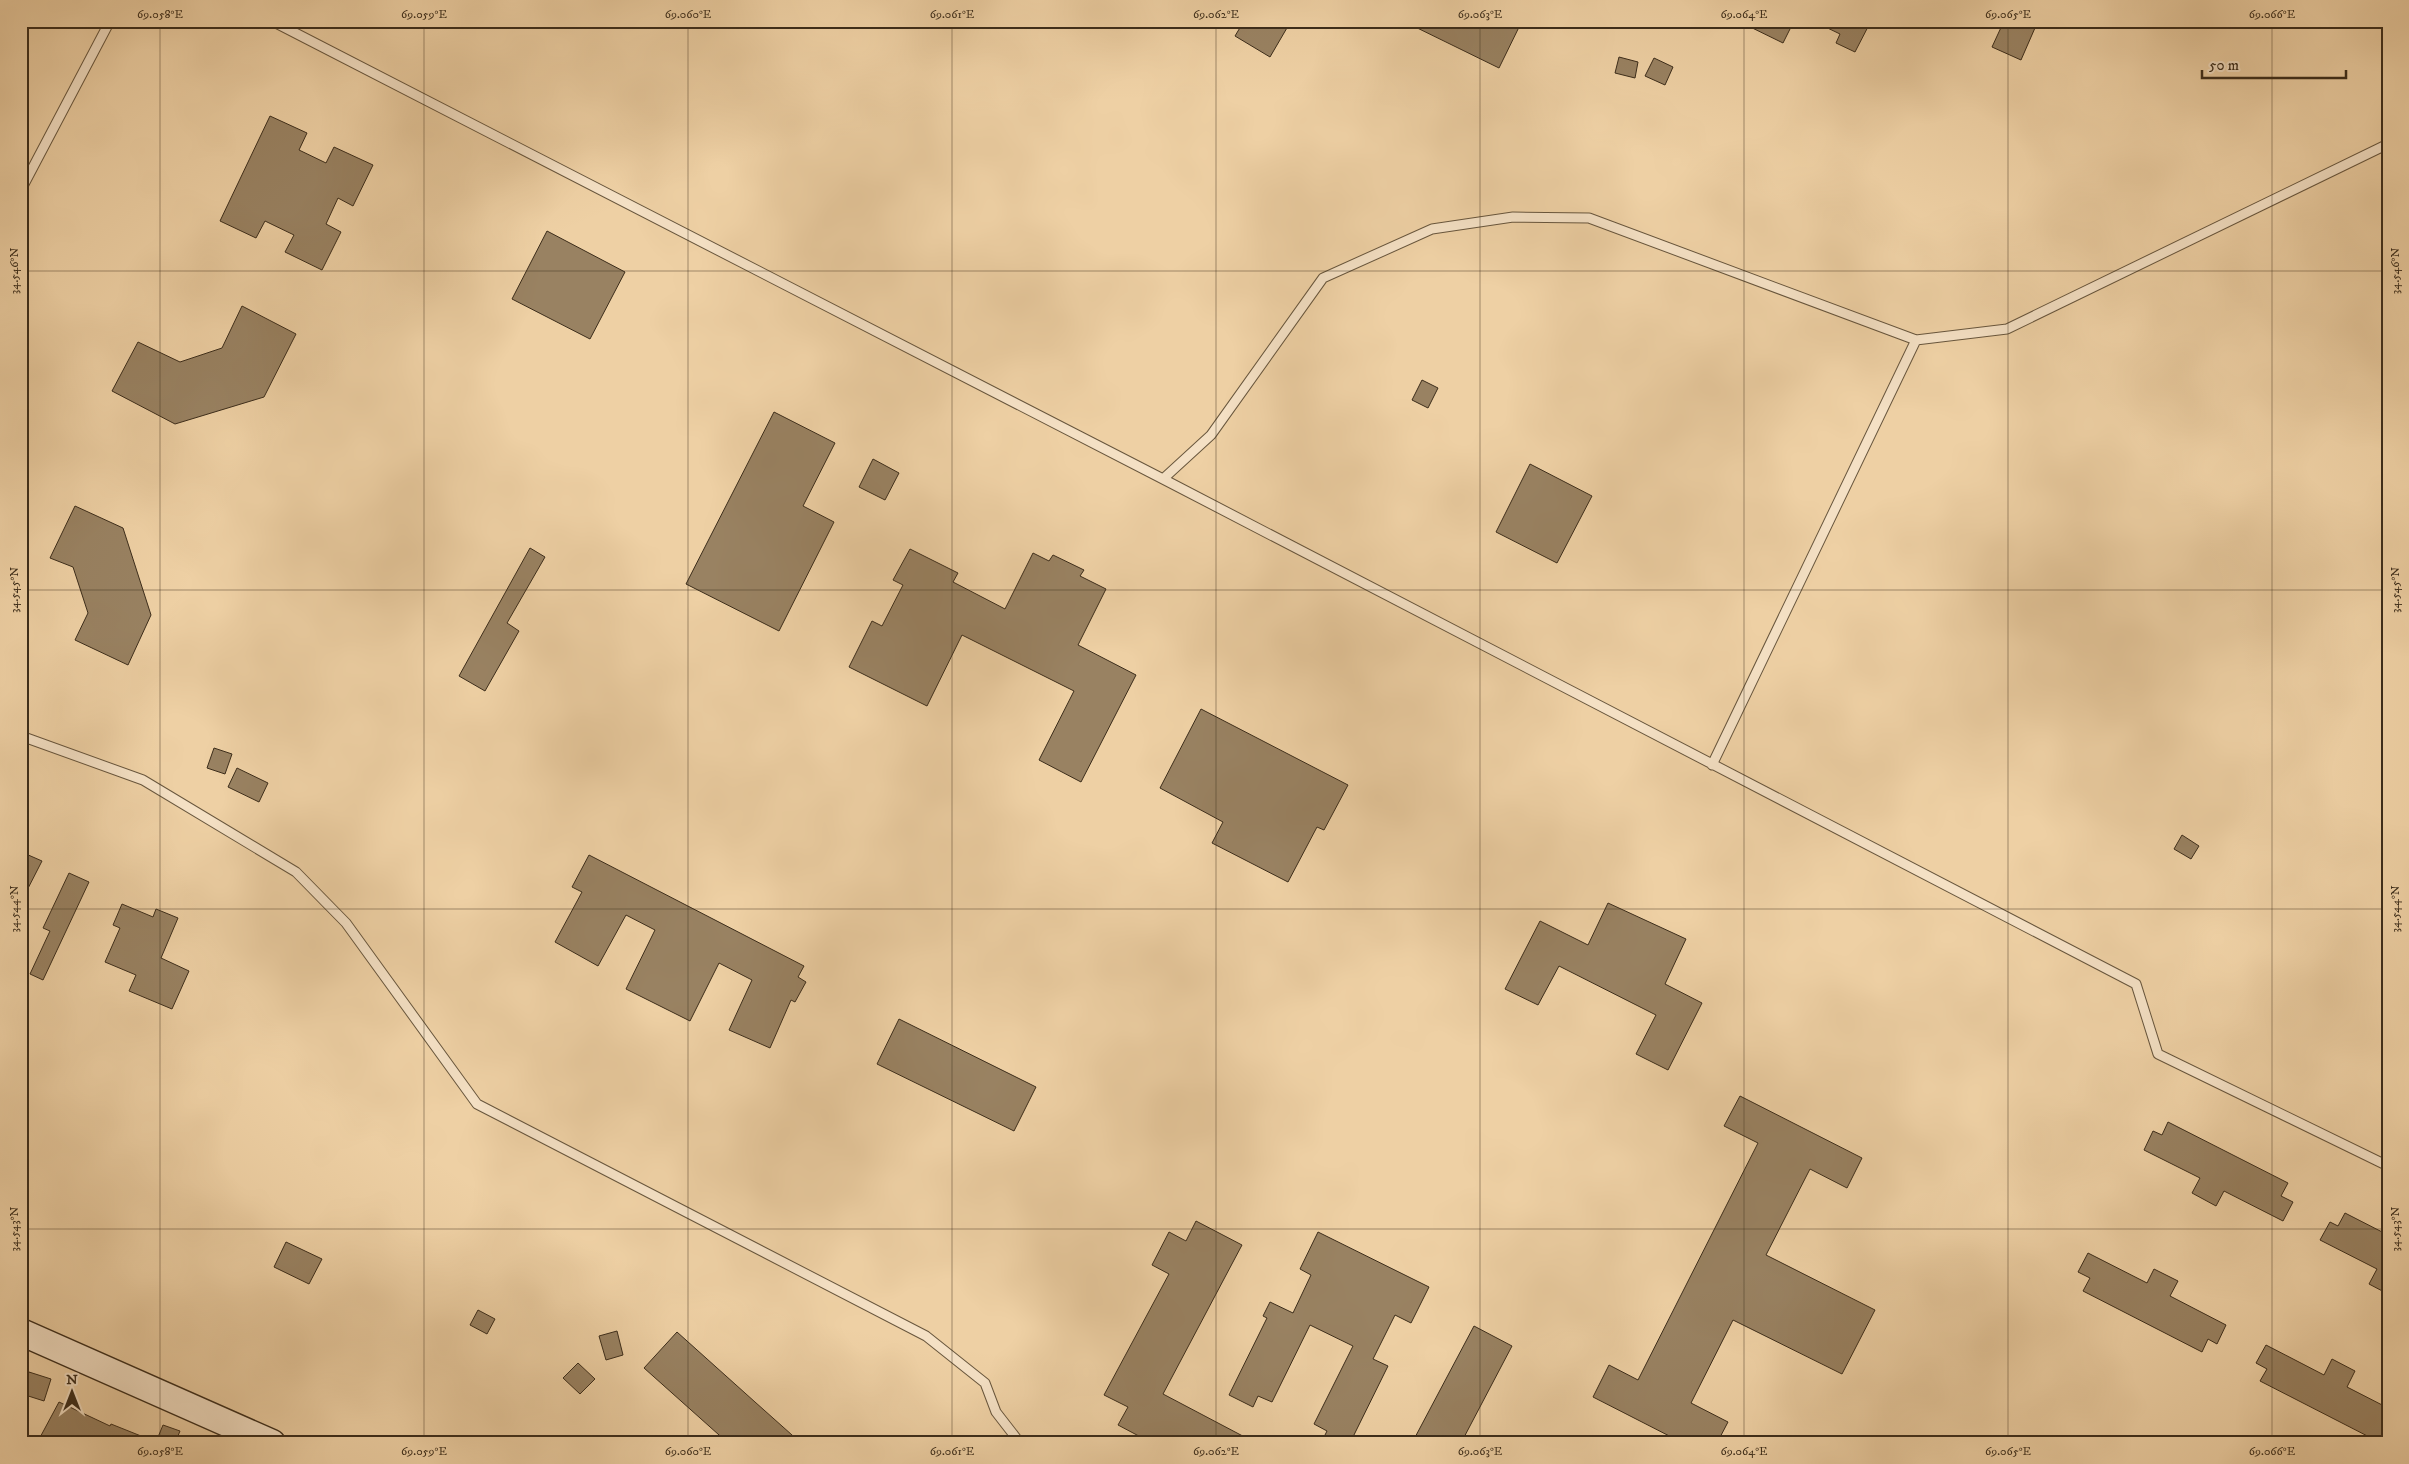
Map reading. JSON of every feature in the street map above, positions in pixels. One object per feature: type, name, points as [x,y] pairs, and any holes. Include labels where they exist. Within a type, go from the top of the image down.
[{"type":"main road","points":[[21,1332],[272,1443]]},
{"type":"lane","points":[[21,190],[110,21]]},
{"type":"lane","points":[[272,21],[1163,479],[2136,984],[2158,1054],[2388,1166]]},
{"type":"lane","points":[[1163,479],[1210,435],[1323,278],[1432,229],[1513,217],[1589,218],[1916,340],[2007,329],[2388,144]]},
{"type":"lane","points":[[1712,765],[1916,340]]},
{"type":"lane","points":[[21,736],[143,780],[296,872],[346,923],[477,1104],[926,1336],[985,1383],[996,1412],[1020,1443]]},
{"type":"building","points":[[1244,21],[1291,21],[1270,57],[1235,36]]},
{"type":"building","points":[[1403,21],[1522,21],[1499,68]]},
{"type":"building","points":[[1738,21],[1794,21],[1783,43]]},
{"type":"building","points":[[1813,21],[1871,21],[1855,52],[1836,43],[1840,34]]},
{"type":"building","points":[[2004,21],[2038,21],[2021,60],[1992,47]]},
{"type":"building","points":[[1619,57],[1638,62],[1635,78],[1615,73]]},
{"type":"building","points":[[1654,58],[1673,67],[1665,85],[1645,76]]},
{"type":"building","points":[[270,116],[307,133],[299,150],[326,163],[334,147],[373,165],[353,206],[338,198],[326,224],[341,232],[322,270],[285,252],[294,235],[265,221],[256,238],[220,221]]},
{"type":"building","points":[[547,231],[625,272],[590,339],[512,299]]},
{"type":"building","points":[[242,306],[296,334],[264,397],[175,424],[112,391],[138,342],[180,362],[222,348]]},
{"type":"building","points":[[1422,380],[1438,388],[1428,408],[1412,400]]},
{"type":"building","points":[[774,412],[835,443],[803,506],[834,522],[779,631],[686,584]]},
{"type":"building","points":[[873,459],[899,473],[885,500],[859,487]]},
{"type":"building","points":[[1530,464],[1592,496],[1557,563],[1496,532]]},
{"type":"building","points":[[75,506],[123,528],[151,615],[128,665],[75,640],[88,613],[73,567],[50,558]]},
{"type":"building","points":[[530,548],[545,557],[507,623],[519,631],[485,691],[459,676]]},
{"type":"building","points":[[910,549],[958,573],[953,582],[1005,609],[1033,553],[1049,561],[1053,555],[1084,570],[1080,576],[1106,589],[1078,645],[1136,675],[1081,782],[1039,760],[1074,691],[962,635],[927,706],[849,667],[872,621],[882,626],[903,585],[893,580]]},
{"type":"building","points":[[1201,709],[1348,785],[1324,830],[1317,827],[1288,882],[1212,843],[1223,822],[1160,788]]},
{"type":"building","points":[[214,748],[232,754],[225,774],[207,768]]},
{"type":"building","points":[[237,768],[268,783],[259,802],[228,787]]},
{"type":"building","points":[[2182,835],[2199,846],[2191,859],[2174,849]]},
{"type":"building","points":[[26,854],[42,861],[21,902],[21,863]]},
{"type":"building","points":[[589,855],[804,966],[798,977],[806,982],[795,1002],[791,1000],[770,1048],[729,1030],[752,980],[719,963],[690,1021],[626,989],[655,930],[626,915],[598,966],[555,942],[582,892],[572,887]]},
{"type":"building","points":[[69,873],[89,882],[43,980],[30,974],[50,931],[43,928]]},
{"type":"building","points":[[1608,903],[1686,939],[1665,984],[1702,1003],[1668,1070],[1636,1054],[1656,1015],[1559,966],[1538,1005],[1505,989],[1540,921],[1588,945]]},
{"type":"building","points":[[122,904],[153,917],[156,909],[178,918],[161,958],[189,971],[172,1009],[129,991],[136,975],[105,962],[120,928],[113,925]]},
{"type":"building","points":[[899,1019],[1036,1087],[1014,1131],[877,1064]]},
{"type":"building","points":[[1740,1096],[1862,1158],[1847,1188],[1810,1169],[1766,1255],[1875,1310],[1842,1374],[1733,1320],[1691,1403],[1728,1422],[1717,1443],[1683,1443],[1593,1397],[1609,1365],[1638,1380],[1758,1143],[1724,1126]]},
{"type":"building","points":[[2168,1122],[2288,1183],[2281,1196],[2293,1202],[2283,1221],[2224,1191],[2216,1206],[2192,1193],[2200,1178],[2144,1150],[2153,1131],[2162,1135]]},
{"type":"building","points":[[2345,1213],[2388,1235],[2388,1294],[2369,1284],[2377,1269],[2320,1240],[2330,1222],[2338,1226]]},
{"type":"building","points":[[1196,1221],[1242,1245],[1163,1394],[1256,1443],[1152,1443],[1118,1425],[1128,1407],[1104,1395],[1169,1274],[1152,1265],[1169,1232],[1186,1241]]},
{"type":"building","points":[[1318,1232],[1429,1287],[1411,1323],[1395,1315],[1373,1359],[1388,1366],[1350,1443],[1321,1443],[1327,1431],[1314,1424],[1353,1346],[1310,1325],[1272,1402],[1258,1396],[1253,1407],[1229,1395],[1267,1318],[1263,1316],[1270,1302],[1293,1313],[1311,1275],[1300,1269]]},
{"type":"building","points":[[286,1242],[322,1259],[309,1284],[274,1267]]},
{"type":"building","points":[[2088,1253],[2147,1283],[2154,1269],[2178,1281],[2170,1296],[2226,1325],[2217,1344],[2208,1339],[2202,1352],[2083,1291],[2090,1278],[2078,1272]]},
{"type":"building","points":[[478,1310],[495,1319],[487,1334],[470,1325]]},
{"type":"building","points":[[1474,1326],[1512,1346],[1461,1443],[1412,1443]]},
{"type":"building","points":[[617,1331],[623,1355],[606,1360],[599,1336]]},
{"type":"building","points":[[677,1332],[801,1443],[728,1443],[644,1368]]},
{"type":"building","points":[[2266,1345],[2324,1375],[2332,1359],[2355,1371],[2347,1387],[2388,1408],[2388,1429],[2381,1443],[2260,1381],[2267,1369],[2256,1363]]},
{"type":"building","points":[[578,1363],[595,1379],[580,1394],[563,1378]]},
{"type":"building","points":[[29,1372],[51,1379],[44,1401],[22,1394]]},
{"type":"building","points":[[59,1402],[110,1426],[111,1424],[156,1442],[163,1425],[180,1431],[175,1443],[83,1443],[70,1437],[67,1443],[37,1443]]}]
